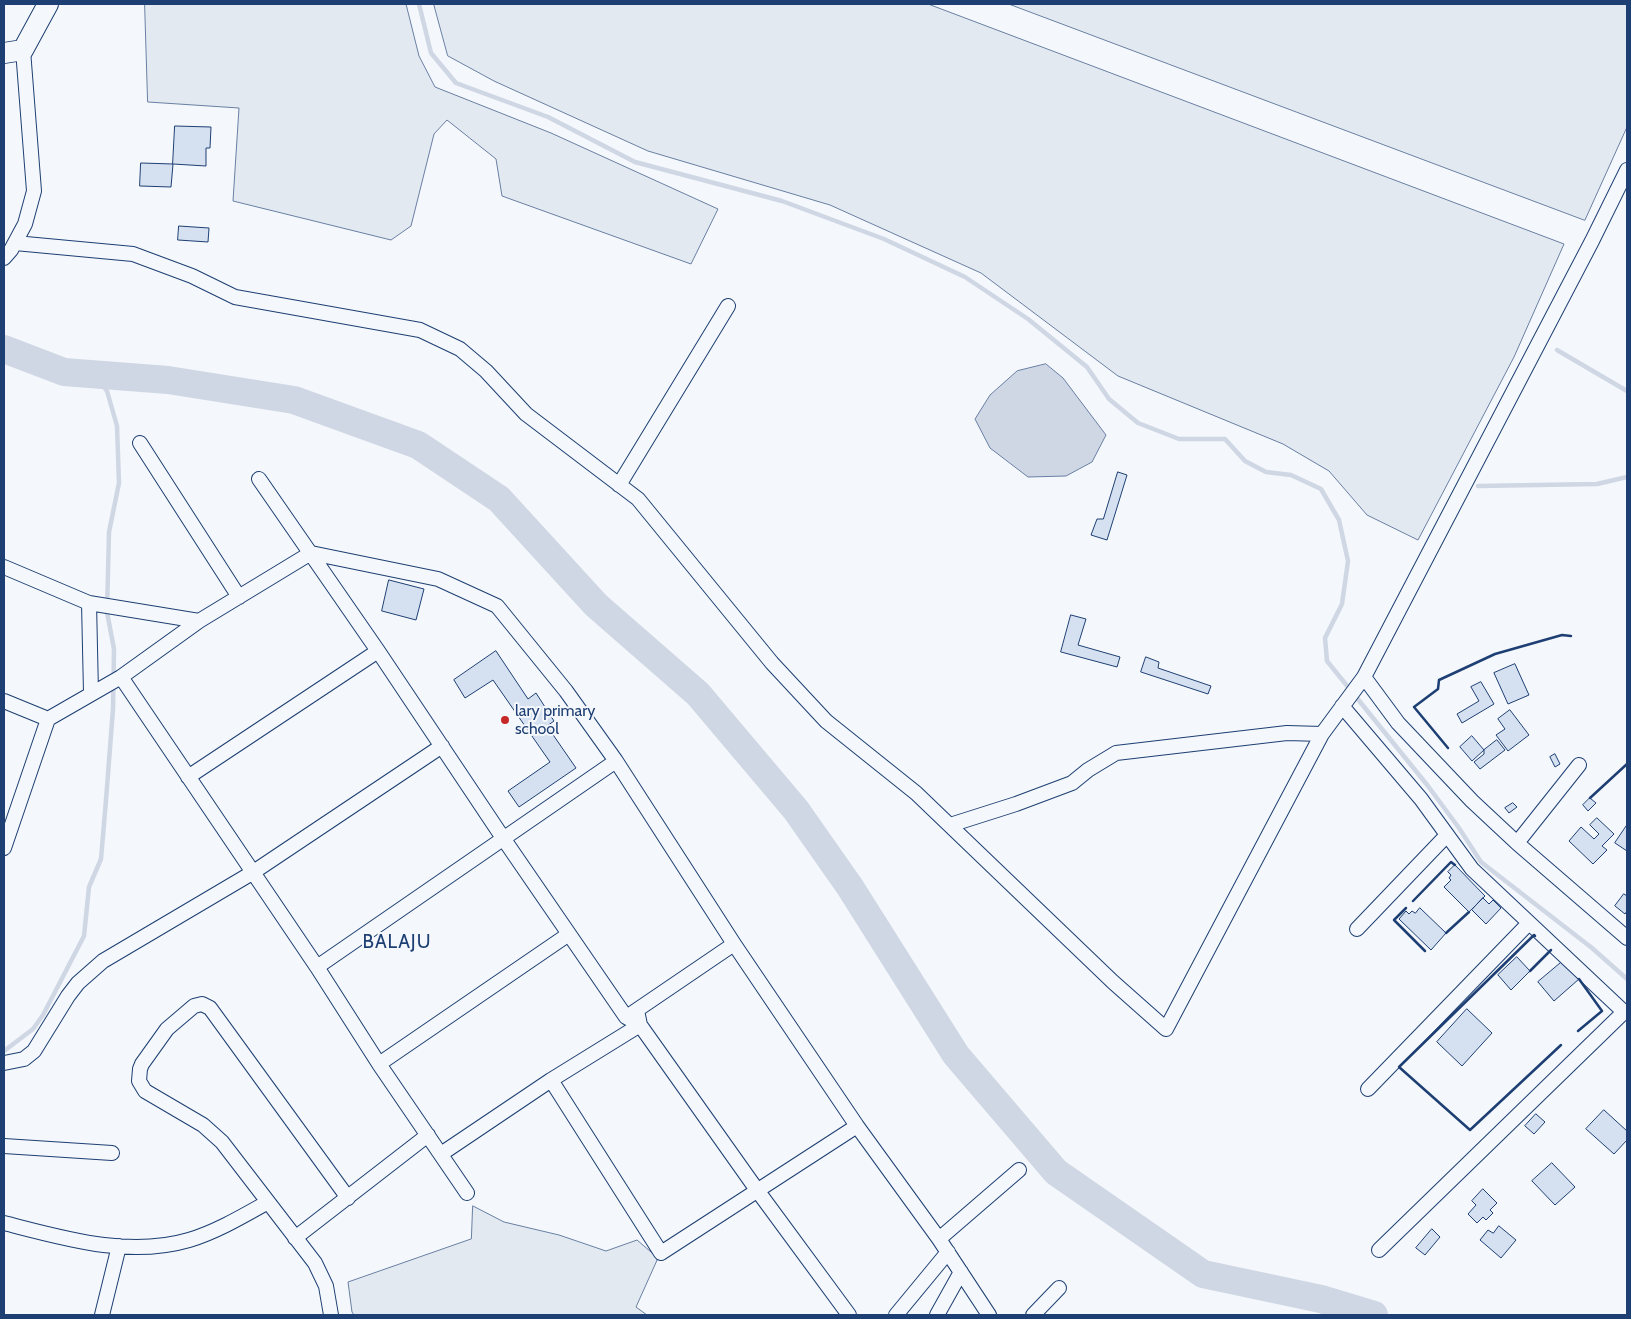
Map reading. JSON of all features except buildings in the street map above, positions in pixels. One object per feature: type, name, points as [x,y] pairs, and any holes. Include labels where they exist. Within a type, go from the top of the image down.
[{"type":"street","points":[[4,258],[12,250],[25,224],[34,191],[13,52],[48,4]]},
{"type":"street","points":[[15,243],[133,254],[192,276],[235,297],[420,330],[460,349],[486,372],[526,414],[638,499],[772,663],[826,721],[916,793],[1113,982],[1166,1029],[1322,734],[1361,680],[1592,241],[1627,170]]},
{"type":"street","points":[[619,485],[728,306]]},
{"type":"street","points":[[140,443],[239,597]]},
{"type":"street","points":[[259,479],[569,934],[632,1013],[757,1190],[849,1315]]},
{"type":"street","points":[[5,839],[48,718],[121,677],[199,621],[311,553],[438,579],[497,606],[566,691],[616,761],[734,944],[857,1126],[940,1239],[989,1315]]},
{"type":"street","points":[[4,567],[89,603],[199,621]]},
{"type":"street","points":[[89,603],[91,694]]},
{"type":"street","points":[[188,777],[378,651]]},
{"type":"street","points":[[121,677],[467,1193]]},
{"type":"street","points":[[1361,680],[1398,723],[1472,801],[1517,844],[1627,938]]},
{"type":"street","points":[[4,701],[48,718]]},
{"type":"street","points":[[1345,702],[1421,799],[1472,869],[1624,1012],[1379,1250]]},
{"type":"street","points":[[950,825],[1016,804],[1072,783],[1088,770],[1116,753],[1286,732],[1322,734]]},
{"type":"street","points":[[4,1063],[24,1059],[34,1051],[68,996],[78,983],[103,961],[252,873],[442,746]]},
{"type":"street","points":[[317,967],[616,761]]},
{"type":"street","points":[[1517,844],[1579,765]]},
{"type":"street","points":[[1357,929],[1447,835]]},
{"type":"street","points":[[1368,1088],[1529,923]]},
{"type":"street","points":[[379,1064],[569,934]]},
{"type":"street","points":[[632,1013],[734,944]]},
{"type":"street","points":[[331,1315],[328,1292],[321,1274],[230,1152],[203,1125],[145,1091],[139,1081],[140,1069],[166,1029],[194,1006],[202,1004],[210,1008],[348,1198]]},
{"type":"street","points":[[441,1154],[550,1080],[640,1025]]},
{"type":"street","points":[[550,1080],[661,1254],[857,1126]]},
{"type":"street","points":[[295,1238],[428,1135]]},
{"type":"street","points":[[4,1146],[112,1153]]},
{"type":"street","points":[[940,1239],[1019,1170]]},
{"type":"street","points":[[4,1223],[65,1238],[105,1245],[152,1247],[190,1240],[214,1230],[268,1202]]},
{"type":"street","points":[[102,1315],[119,1246]]},
{"type":"street","points":[[896,1315],[948,1252]]},
{"type":"street","points":[[937,1315],[961,1272]]},
{"type":"street","points":[[1033,1315],[1059,1288]]},
{"type":"shaded area","points":[[145,4],[406,4],[419,56],[435,87],[551,133],[718,209],[691,264],[502,196],[496,159],[447,120],[434,134],[411,226],[391,240],[233,201],[239,108],[148,102]]},
{"type":"shaded area","points":[[434,4],[928,4],[1564,244],[1514,357],[1418,540],[1367,515],[1329,471],[1283,444],[1118,376],[981,273],[830,205],[648,151],[494,81],[448,56]]},
{"type":"shaded area","points":[[1009,4],[1627,4],[1627,127],[1585,220]]},
{"type":"shaded area","points":[[1046,364],[1063,378],[1106,435],[1092,462],[1066,476],[1028,477],[990,448],[975,419],[990,395],[1017,371]]},
{"type":"shaded area","points":[[473,1206],[504,1222],[559,1235],[606,1251],[637,1240],[658,1258],[636,1307],[647,1315],[354,1315],[348,1282],[471,1239]]},
{"type":"waterway","points":[[419,4],[431,53],[456,83],[548,117],[635,162],[782,201],[884,239],[965,277],[1028,319],[1087,367],[1109,399],[1138,423],[1179,439],[1225,439],[1245,461],[1266,472],[1291,475],[1321,489],[1339,520],[1348,561],[1342,604],[1325,638],[1327,661],[1428,786],[1481,862],[1592,948],[1627,979]]},
{"type":"waterway","points":[[4,349],[64,372],[168,380],[294,400],[418,445],[499,499],[596,605],[698,694],[796,810],[850,887],[956,1055],[1056,1172],[1203,1274],[1321,1299],[1374,1315]]},
{"type":"waterway","points":[[1557,350],[1627,391]]},
{"type":"waterway","points":[[4,1051],[33,1029],[43,1015],[84,936],[89,887],[101,859],[113,709],[114,649],[107,612],[109,532],[119,483],[117,426],[107,391],[94,374]]},
{"type":"waterway","points":[[1478,486],[1597,484],[1627,477]]},
{"type":"wall","points":[[1448,748],[1414,707],[1438,689],[1439,680],[1495,654],[1562,635],[1571,636]]},
{"type":"wall","points":[[1590,798],[1627,764]]},
{"type":"wall","points":[[1413,901],[1451,862],[1455,865]]},
{"type":"wall","points":[[1406,908],[1394,920],[1425,951]]},
{"type":"wall","points":[[1446,933],[1469,912]]},
{"type":"wall","points":[[1535,936],[1399,1067],[1470,1130],[1561,1045]]},
{"type":"wall","points":[[1530,971],[1551,950]]},
{"type":"wall","points":[[1578,1031],[1602,1011],[1579,979]]},
{"type":"place","name":"lary primary school","points":[[505,720]]},
{"type":"district","name":"BALAJU","points":[[397,942]]}]
